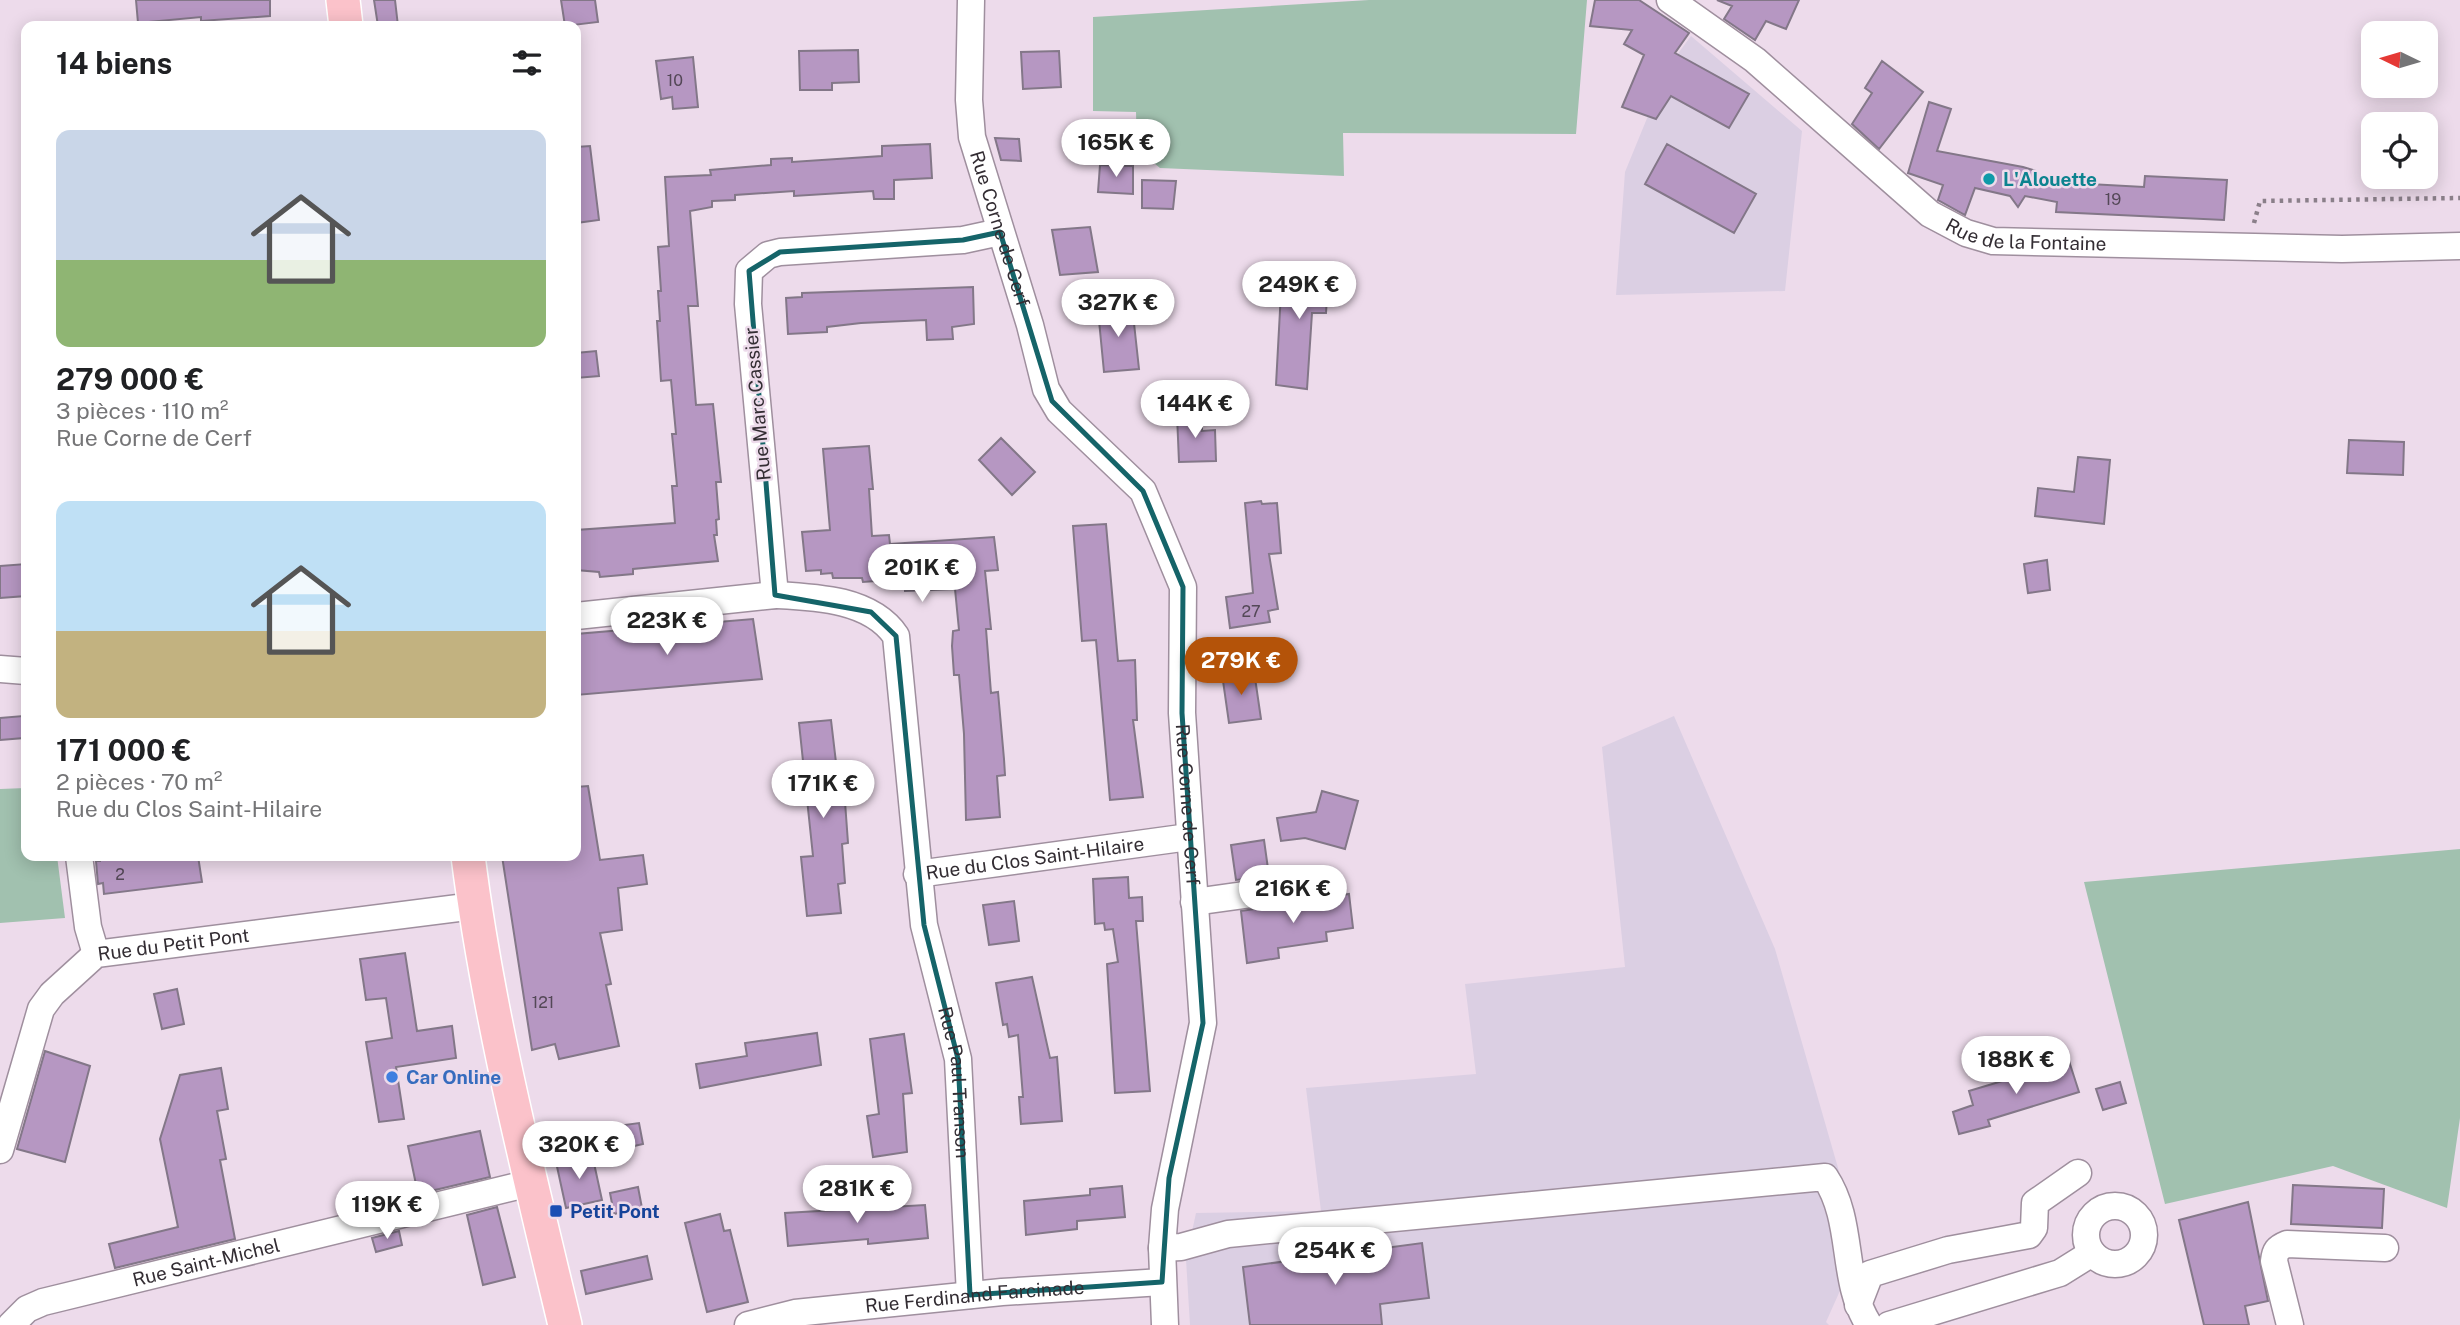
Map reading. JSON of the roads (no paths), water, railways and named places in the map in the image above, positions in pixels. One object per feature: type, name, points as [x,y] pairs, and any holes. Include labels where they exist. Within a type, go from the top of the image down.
[{"type":"main road","points":[[343,0],[345,21]]},
{"type":"main road","points":[[469,861],[474,906],[530,1183],[565,1325]]},
{"type":"street","name":"Rue Corne de Cerf","points":[[971,0],[969,100],[972,137],[1052,401],[1143,491],[1183,587],[1182,713],[1203,1023],[1169,1178],[1162,1248],[1165,1325]]},
{"type":"street","name":"Rue de la Fontaine","points":[[1670,0],[1755,60],[1930,214],[1966,233],[1993,241],[2031,243],[2248,247],[2460,246]]},
{"type":"street","name":"Rue Marc Cassier","points":[[775,595],[748,304],[749,271],[768,255],[780,252],[963,240],[1000,232]]},
{"type":"street","points":[[581,615],[775,595]]},
{"type":"street","name":"Rue du Clos Saint-Hilaire","points":[[775,595],[807,597],[872,612],[885,621],[895,636],[917,874],[1189,837]]},
{"type":"street","points":[[0,669],[21,671]]},
{"type":"street","points":[[80,861],[88,927],[96,954]]},
{"type":"street","name":"Rue Paul Transon","points":[[917,874],[925,925],[958,1059],[970,1295]]},
{"type":"street","points":[[1194,902],[1330,883]]},
{"type":"street","name":"Rue du Petit Pont","points":[[0,1150],[41,1009],[52,994],[96,954],[474,906]]},
{"type":"street","points":[[1863,1316],[1870,1274],[1948,1250],[2029,1236],[2034,1228],[2035,1203],[2078,1173]]},
{"type":"street","points":[[1162,1248],[1181,1247],[1228,1234],[1825,1177],[1839,1197],[1863,1316]]},
{"type":"street","name":"Rue Saint-Michel","points":[[11,1325],[27,1309],[43,1302],[530,1183]]},
{"type":"street","points":[[2290,1325],[2274,1261],[2275,1251],[2287,1244],[2385,1248]]},
{"type":"street","points":[[1889,1325],[2060,1273],[2092,1253]]},
{"type":"street","name":"Rue Ferdinand Farcinade","points":[[748,1325],[795,1313],[970,1295],[1162,1282]]},
{"type":"place","name":"L'Alouette","points":[[1989,179]]},
{"type":"place","name":"Car Online","points":[[392,1077]]},
{"type":"place","name":"Petit Pont","points":[[556,1211]]}]
